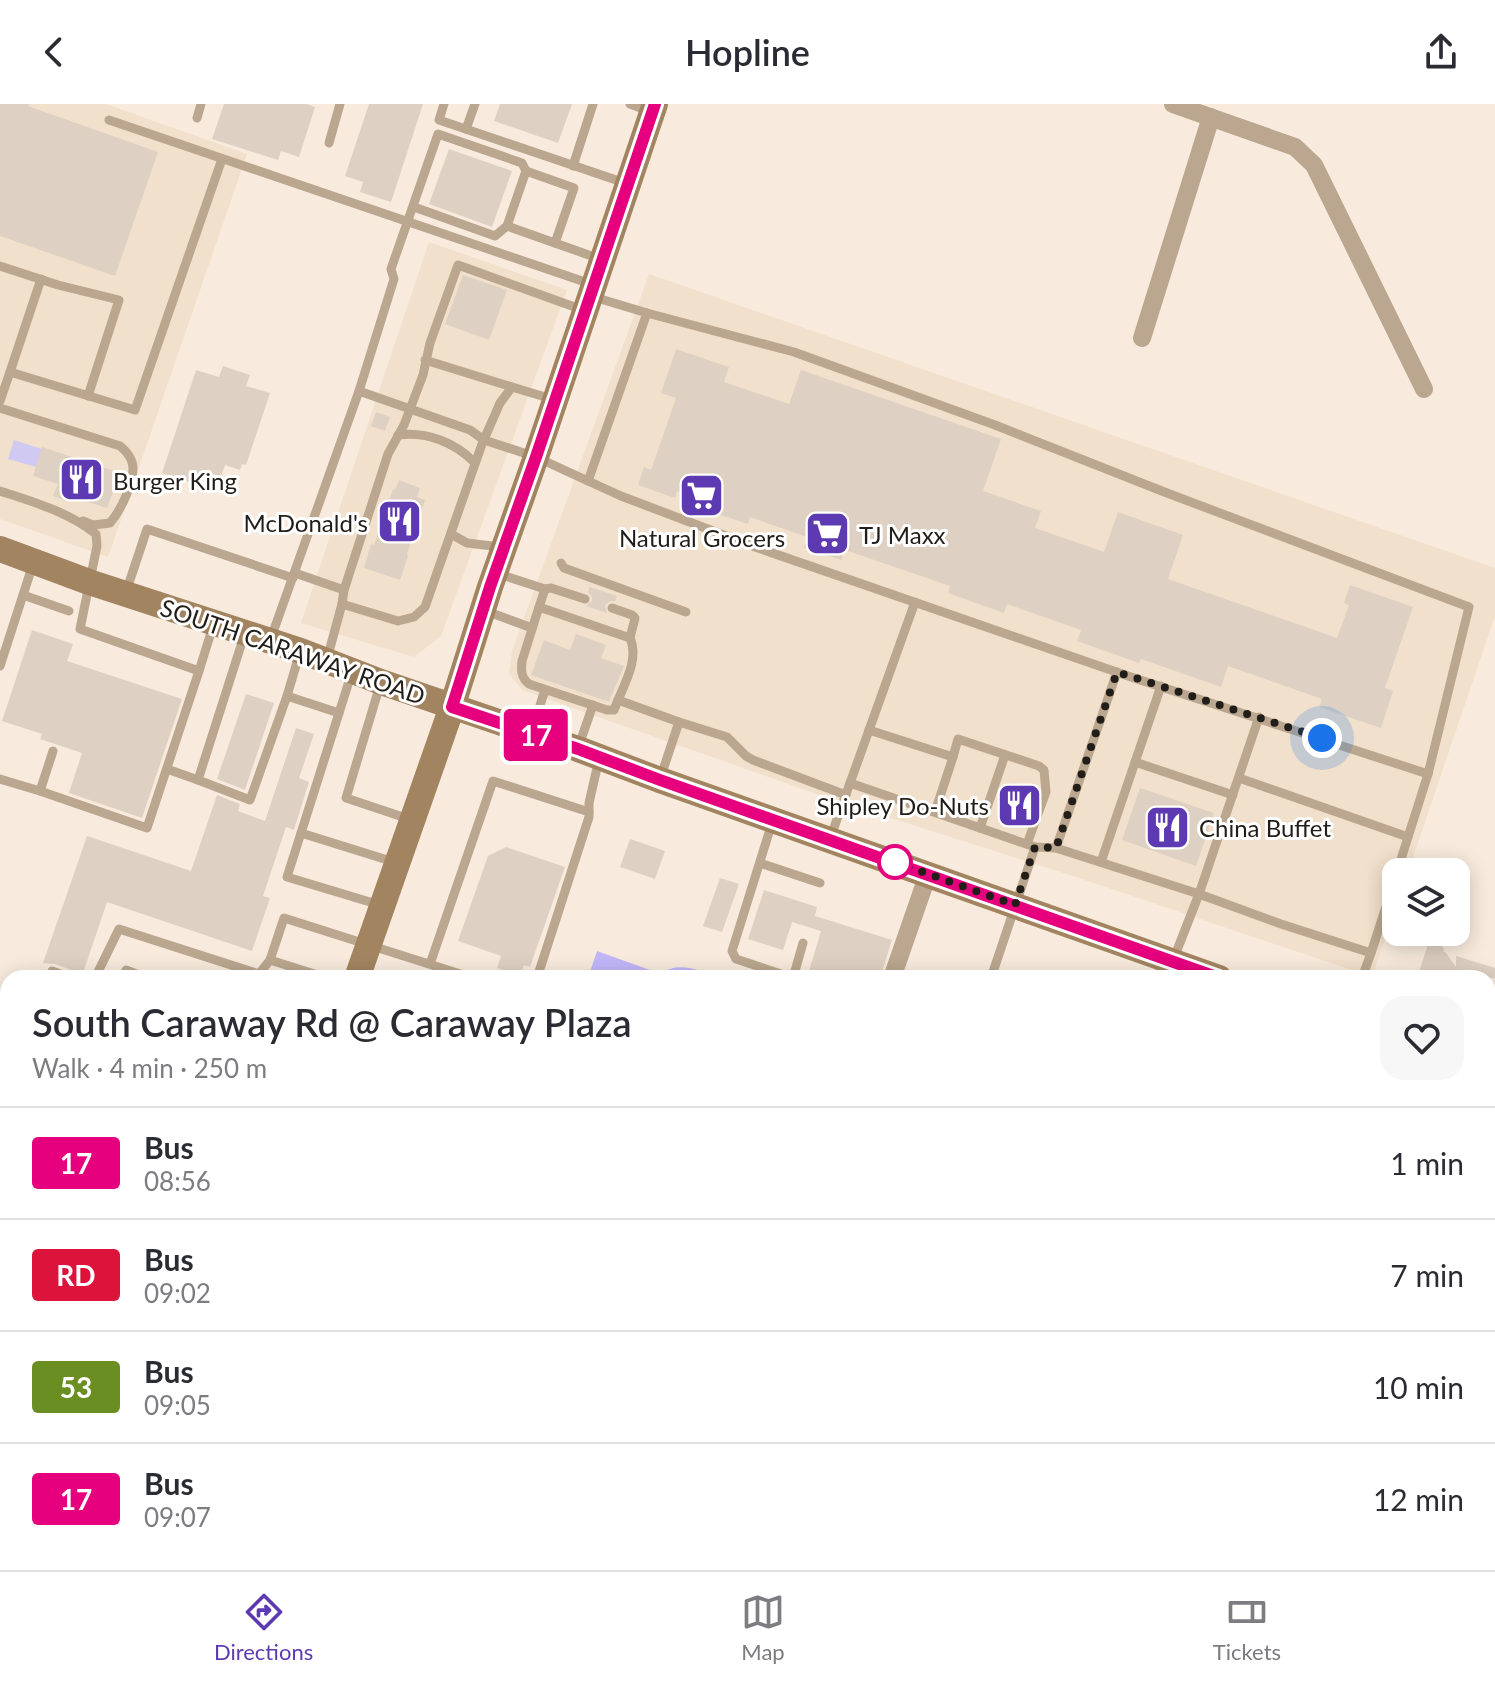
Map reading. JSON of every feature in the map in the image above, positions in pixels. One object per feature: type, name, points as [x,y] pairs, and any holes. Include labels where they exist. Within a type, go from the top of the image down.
[{"type":"main road","points":[[360,970],[628,184],[646,107]]},
{"type":"main road","name":"SOUTH CARAWAY ROAD","points":[[0,549],[89,582],[327,660],[381,682],[589,753],[1191,970]]},
{"type":"street","points":[[1173,104],[1295,147],[1314,165],[1424,389]]},
{"type":"street","points":[[1142,338],[1211,117]]},
{"type":"street","points":[[895,970],[928,874]]},
{"type":"lane","points":[[197,118],[201,104]]},
{"type":"lane","points":[[329,143],[340,104]]},
{"type":"lane","points":[[444,104],[439,120],[628,184]]},
{"type":"lane","points":[[466,129],[475,104]]},
{"type":"lane","points":[[573,166],[593,104]]},
{"type":"lane","points":[[109,120],[409,221],[593,288],[647,313],[794,352],[995,425],[1469,607],[1428,774],[1402,858]]},
{"type":"lane","points":[[198,780],[258,637],[294,575],[359,391],[394,279],[391,269],[438,134],[522,163],[526,171],[574,188],[555,243]]},
{"type":"lane","points":[[10,372],[135,410],[222,159]]},
{"type":"lane","points":[[414,207],[495,236],[507,226],[526,171]]},
{"type":"lane","points":[[507,226],[555,243],[593,288]]},
{"type":"lane","points":[[327,660],[344,590],[388,454],[423,375],[425,360],[458,265],[593,288]]},
{"type":"lane","points":[[0,266],[119,300],[88,396]]},
{"type":"lane","points":[[0,401],[41,279]]},
{"type":"lane","points":[[588,481],[647,313]]},
{"type":"lane","points":[[425,360],[556,400]]},
{"type":"lane","points":[[342,604],[398,621],[414,617],[425,607],[484,440],[500,403],[512,387]]},
{"type":"lane","points":[[359,391],[470,430],[484,440],[536,457],[608,491],[758,548],[1117,672],[1428,774]]},
{"type":"lane","points":[[0,408],[120,446],[133,463],[131,482],[120,511],[110,523],[93,525],[0,491]]},
{"type":"lane","points":[[398,435],[410,433],[447,443],[465,452],[475,463]]},
{"type":"lane","points":[[65,515],[96,534],[97,546],[80,629],[199,671]]},
{"type":"lane","points":[[125,593],[147,529],[344,590]]},
{"type":"lane","points":[[451,534],[467,543],[504,547]]},
{"type":"lane","points":[[0,666],[34,561]]},
{"type":"lane","points":[[561,563],[564,568],[686,612]]},
{"type":"lane","points":[[495,572],[585,599]]},
{"type":"lane","points":[[545,589],[521,670],[524,680],[611,711],[630,670],[633,646],[630,638],[635,618],[612,608]]},
{"type":"lane","points":[[23,595],[69,611]]},
{"type":"lane","points":[[830,839],[915,602]]},
{"type":"lane","points":[[539,607],[630,638]]},
{"type":"lane","points":[[483,610],[532,628]]},
{"type":"lane","points":[[0,779],[147,828],[214,623]]},
{"type":"lane","points":[[167,769],[250,800],[301,651]]},
{"type":"lane","points":[[352,671],[287,877],[382,906]]},
{"type":"lane","points":[[1056,848],[1117,672]]},
{"type":"lane","points":[[381,682],[346,798],[412,820]]},
{"type":"lane","points":[[1101,862],[1161,686]]},
{"type":"lane","points":[[531,733],[545,690]]},
{"type":"lane","points":[[287,696],[339,713]]},
{"type":"lane","points":[[618,700],[727,737],[753,760],[846,795]]},
{"type":"lane","points":[[540,970],[589,817],[593,705]]},
{"type":"lane","points":[[1196,970],[1199,894],[1259,717]]},
{"type":"lane","points":[[660,780],[679,722]]},
{"type":"lane","points":[[869,730],[953,757]]},
{"type":"lane","points":[[935,812],[958,739],[1044,770],[1046,792],[994,970]]},
{"type":"lane","points":[[40,791],[53,751]]},
{"type":"lane","points":[[980,828],[1005,755]]},
{"type":"lane","points":[[1135,762],[1233,795]]},
{"type":"lane","points":[[1239,778],[1408,837]]},
{"type":"lane","points":[[430,964],[493,781],[589,812]]},
{"type":"lane","points":[[850,783],[1031,846],[1056,848],[1101,862],[1371,953]]},
{"type":"lane","points":[[769,970],[736,959],[732,951],[773,820]]},
{"type":"lane","points":[[301,833],[397,863]]},
{"type":"lane","points":[[760,863],[820,883]]},
{"type":"lane","points":[[262,970],[270,960],[284,918],[448,970]]},
{"type":"lane","points":[[1365,970],[1382,920]]},
{"type":"lane","points":[[99,970],[119,929],[247,970]]},
{"type":"lane","points":[[795,970],[803,943]]},
{"type":"lane","points":[[270,960],[302,970]]},
{"type":"shaded area","points":[[0,104],[106,104],[247,154],[108,557],[0,519]]},
{"type":"shaded area","points":[[429,242],[567,290],[441,636],[414,657],[301,623]]},
{"type":"shaded area","points":[[649,274],[1495,568],[1495,616],[1413,858],[1382,858],[1382,946],[1374,970],[1351,970],[825,797],[522,690],[509,674],[512,651]]},
{"type":"shaded area","points":[[14,440],[42,449],[36,467],[8,459]]},
{"type":"shaded area","points":[[597,951],[650,970],[591,970]]},
{"type":"building","points":[[0,104],[29,104],[158,152],[115,276],[0,236]]},
{"type":"building","points":[[224,104],[306,104],[315,107],[299,157],[281,151],[278,160],[212,139]]},
{"type":"building","points":[[369,104],[423,104],[391,202],[360,192],[363,182],[345,176]]},
{"type":"building","points":[[500,104],[572,104],[558,143],[494,121]]},
{"type":"building","points":[[449,149],[512,171],[492,227],[429,204]]},
{"type":"building","points":[[463,275],[507,290],[489,340],[445,324]]},
{"type":"building","points":[[676,349],[729,367],[724,382],[789,404],[801,370],[1001,439],[983,491],[1041,511],[1035,528],[1104,552],[1118,512],[1183,535],[1168,579],[1337,638],[1349,605],[1344,603],[1350,585],[1413,607],[1385,688],[1393,691],[1381,728],[1319,707],[1322,699],[1228,666],[1221,687],[1141,659],[1139,663],[1077,641],[1081,630],[1007,604],[1004,613],[948,593],[950,586],[845,550],[841,560],[804,548],[807,537],[750,517],[748,524],[718,514],[721,506],[677,491],[675,498],[638,485],[644,467],[651,470],[676,398],[661,393]]},
{"type":"building","points":[[223,366],[250,375],[246,386],[270,393],[246,465],[242,464],[240,470],[225,465],[221,476],[213,474],[211,480],[202,477],[200,486],[162,473],[196,370],[219,377]]},
{"type":"building","points":[[376,412],[390,417],[385,431],[371,426]]},
{"type":"building","name":"Burger King","points":[[42,447],[120,473],[107,508],[69,496],[67,501],[53,496],[58,484],[33,476]]},
{"type":"building","name":"McDonald's","points":[[399,480],[420,488],[417,497],[425,500],[400,580],[364,568]]},
{"type":"building","points":[[590,587],[617,596],[615,601],[605,605],[607,613],[586,606],[592,601],[588,592]]},
{"type":"building","points":[[32,630],[73,644],[67,661],[182,699],[142,818],[69,793],[82,753],[40,739],[42,734],[2,721]]},
{"type":"building","points":[[576,634],[606,645],[601,658],[624,666],[609,702],[531,675],[544,640],[570,650]]},
{"type":"building","points":[[246,694],[274,703],[245,790],[217,779]]},
{"type":"building","points":[[296,728],[314,734],[299,778],[309,782],[294,830],[286,827],[263,896],[270,898],[252,951],[107,902],[84,970],[43,963],[87,836],[191,871],[217,795],[240,804],[238,811],[265,821]]},
{"type":"building","name":"Shipley Do-Nuts","points":[[1014,783],[1038,792],[1026,826],[1002,817]]},
{"type":"building","name":"China Buffet","points":[[1140,788],[1214,813],[1196,866],[1122,840]]},
{"type":"building","points":[[630,839],[665,851],[655,879],[620,867]]},
{"type":"building","points":[[506,847],[565,867],[530,967],[524,965],[522,970],[497,968],[501,956],[458,941],[488,856]]},
{"type":"building","points":[[720,878],[739,884],[722,932],[703,926]]},
{"type":"building","points":[[764,890],[817,907],[815,916],[892,940],[883,970],[809,970],[821,931],[792,922],[783,950],[748,939]]},
{"type":"building","points":[[1427,946],[1442,946],[1456,967],[1456,956],[1495,970],[1420,970]]},
{"type":"waterway","points":[[676,970],[682,970]]},
{"type":"bus line","name":"17","points":[[655,104],[452,707],[1197,970]]},
{"type":"place","name":"Burger King","points":[[82,480]]},
{"type":"place","name":"Natural Grocers","points":[[702,495]]},
{"type":"place","name":"McDonald's","points":[[399,522]]},
{"type":"place","name":"TJ Maxx","points":[[828,534]]},
{"type":"place","name":"Shipley Do-Nuts","points":[[1020,805]]},
{"type":"place","name":"China Buffet","points":[[1168,827]]},
{"type":"route","points":[[895,862],[1015,905],[1035,847],[1056,848],[1117,672],[1322,738]]}]
